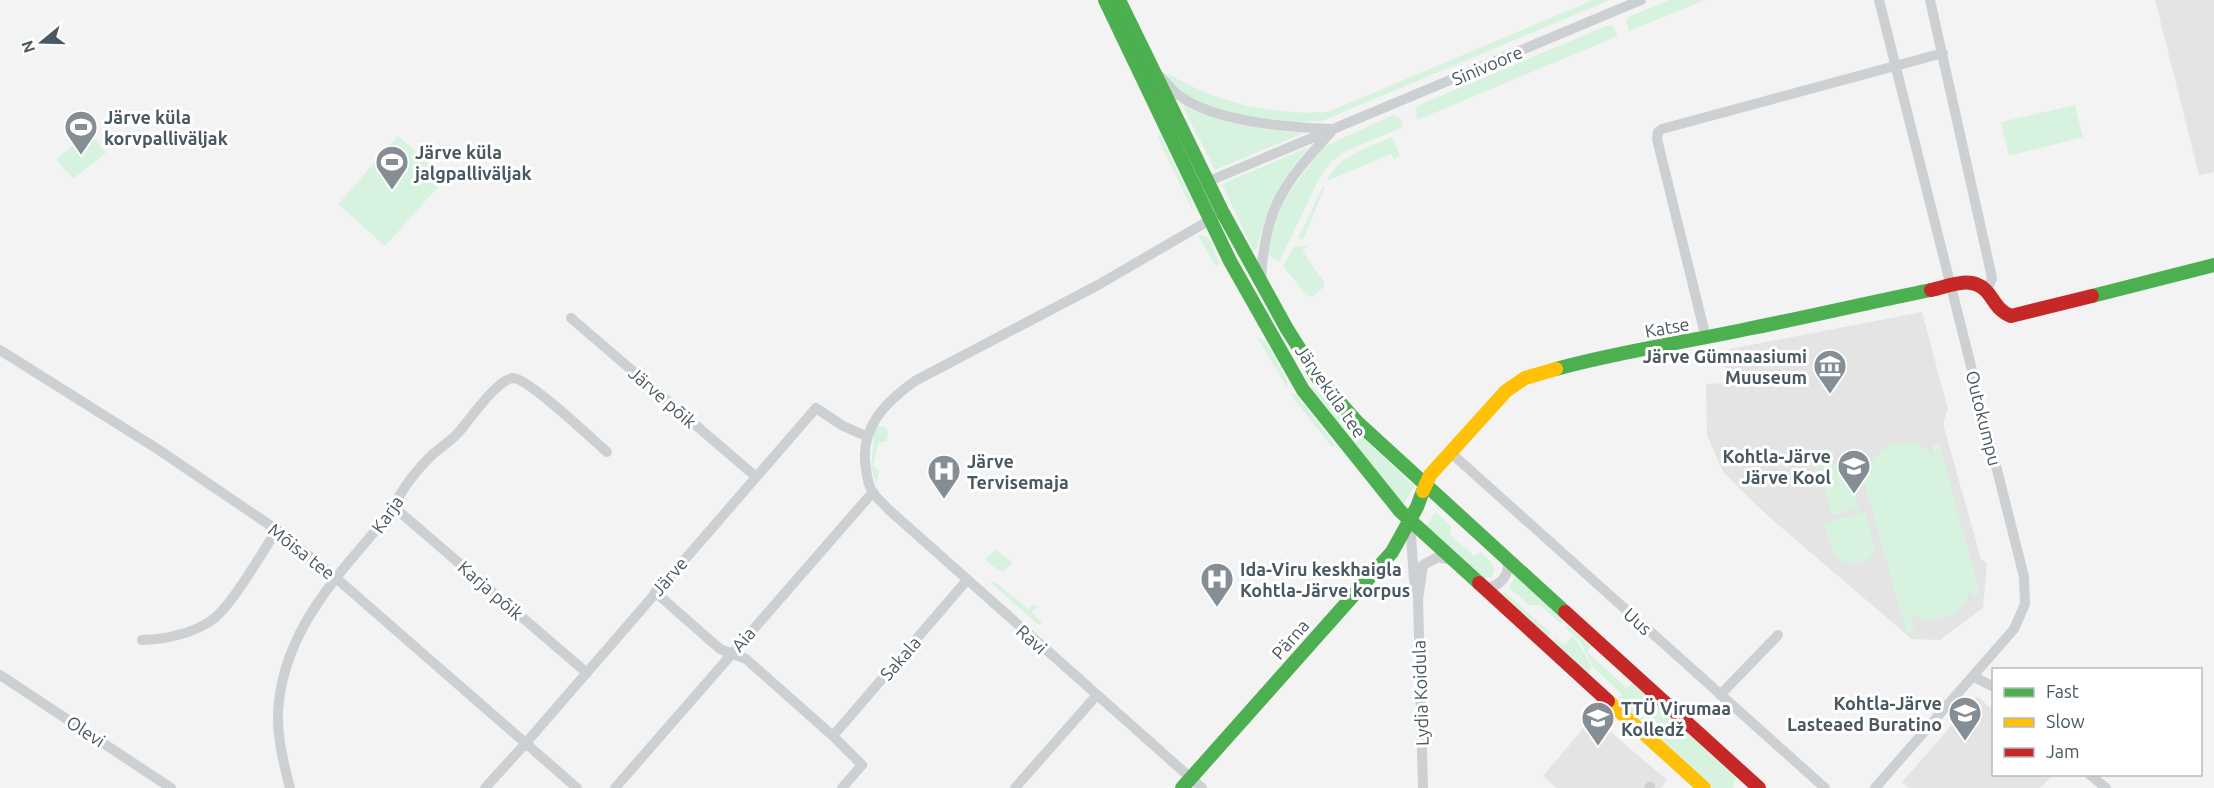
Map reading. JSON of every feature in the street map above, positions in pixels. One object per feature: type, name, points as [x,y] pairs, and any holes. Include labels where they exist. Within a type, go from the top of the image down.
[{"type":"main road","name":"Järveküla tee","points":[[1105,0],[1176,149],[1223,213],[1298,349],[1318,378],[1357,422],[1427,480],[1507,559],[1759,788]]},
{"type":"main road","name":"Järveküla tee","points":[[1119,0],[1198,161],[1210,220],[1230,261],[1303,390],[1347,447],[1410,520],[1704,788]]},
{"type":"main road","points":[[1987,289],[2000,310],[2011,316],[2214,265]]},
{"type":"main road","name":"Katse","points":[[1427,480],[1506,391],[1525,378],[1584,361],[1706,338],[1834,309],[1975,282],[1987,289]]},
{"type":"main road","name":"Pärna","points":[[1186,783],[1392,552],[1417,507],[1427,480]]},
{"type":"street","name":"Sinivoore","points":[[1202,184],[1641,0]]},
{"type":"street","name":"Outokumpu","points":[[1875,788],[2014,629],[2021,616],[2026,590],[1879,0]]},
{"type":"street","points":[[1930,0],[1991,273],[1992,279],[1987,289]]},
{"type":"street","points":[[1706,338],[1656,139],[1658,132],[1662,129],[1942,53]]},
{"type":"street","name":"Sinivoore","points":[[1152,67],[1175,93],[1187,101],[1211,110],[1259,123],[1333,129]]},
{"type":"street","name":"Sinivoore","points":[[1262,282],[1265,238],[1273,210],[1280,195],[1300,166],[1333,129]]},
{"type":"street","points":[[871,488],[865,463],[866,436],[879,415],[900,392],[915,381],[1098,285],[1223,213]]},
{"type":"street","name":"Järve põik","points":[[571,318],[755,476]]},
{"type":"street","name":"Mõisa tee","points":[[0,350],[159,450],[276,530],[336,578],[577,788]]},
{"type":"street","name":"Karja","points":[[290,788],[280,738],[279,702],[297,635],[336,578],[393,510],[397,497],[432,455],[457,434],[492,392],[512,378],[521,380],[536,390],[607,452]]},
{"type":"street","name":"Järve","points":[[485,788],[816,408],[843,426],[866,436]]},
{"type":"street","name":"Uus","points":[[1451,453],[1826,788]]},
{"type":"street","name":"Ravi","points":[[871,488],[888,509],[1096,696],[1186,783],[1202,788]]},
{"type":"street","name":"Aia","points":[[615,788],[871,488]]},
{"type":"street","name":"Karja põik","points":[[393,510],[402,514],[587,673]]},
{"type":"street","name":"Lydia Koidula","points":[[1410,520],[1414,580],[1418,599]]},
{"type":"street","points":[[142,640],[168,639],[214,619],[229,602],[276,530]]},
{"type":"street","name":"Lydia Koidula","points":[[1423,788],[1418,599],[1421,570],[1430,559],[1444,557],[1465,569]]},
{"type":"street","points":[[1486,588],[1496,585],[1506,574],[1509,564],[1507,559]]},
{"type":"street","name":"Sakala","points":[[833,736],[967,580]]},
{"type":"street","points":[[655,592],[712,642],[746,659],[833,736],[862,765],[842,788]]},
{"type":"street","points":[[1720,695],[1778,635]]},
{"type":"street","name":"Olevi","points":[[0,675],[171,788]]},
{"type":"street","points":[[1974,677],[1992,686]]},
{"type":"street","points":[[1015,788],[1096,696]]},
{"type":"street","points":[[2091,776],[2106,788]]},
{"type":"shaded area","points":[[2155,0],[2214,0],[2214,172],[2199,175]]},
{"type":"shaded area","name":"Kohtla-Järve Järve Kool","points":[[1922,312],[1948,409],[1943,424],[1981,559],[1987,563],[1983,608],[1940,640],[1912,639],[1769,517],[1723,472],[1707,435],[1706,384],[1726,383],[1724,350]]},
{"type":"shaded area","name":"Kohtla-Järve Lasteaed Buratino","points":[[1977,696],[1992,709],[1992,776],[2052,776],[2040,788],[1909,788],[1902,782]]},
{"type":"shaded area","name":"TTÜ Virumaa Kolledž","points":[[1593,717],[1667,780],[1661,788],[1557,788],[1543,776]]},
{"type":"green space","points":[[1593,0],[1610,0],[1322,121],[1284,121],[1213,108],[1193,99],[1177,88],[1167,74],[1206,93],[1245,105],[1286,111],[1328,112]]},
{"type":"green space","points":[[1669,0],[1705,0],[1629,31],[1626,21],[1628,17]]},
{"type":"green space","points":[[1612,25],[1618,36],[1417,120],[1415,109],[1421,104]]},
{"type":"green space","points":[[1182,105],[1211,117],[1242,125],[1304,133],[1215,170]]},
{"type":"green space","points":[[2075,105],[2083,137],[2009,156],[2001,122]]},
{"type":"green space","points":[[1393,115],[1400,118],[1403,127],[1344,152],[1331,162],[1319,179],[1279,262],[1268,254],[1271,233],[1284,199],[1323,147]]},
{"type":"green space","name":"Järve küla korvpalliväljak","points":[[89,132],[106,153],[73,179],[56,159]]},
{"type":"green space","points":[[1160,135],[1191,200],[1193,212],[1157,136]]},
{"type":"green space","name":"Järve küla jalgpalliväljak","points":[[398,136],[446,178],[385,246],[338,204]]},
{"type":"green space","points":[[1392,137],[1400,156],[1394,160],[1391,154],[1330,180],[1327,179],[1347,158]]},
{"type":"green space","points":[[1309,147],[1290,171],[1276,195],[1265,220],[1257,249],[1253,250],[1222,184]]},
{"type":"green space","points":[[1325,187],[1303,240],[1298,238]]},
{"type":"green space","points":[[1198,236],[1205,236],[1210,240],[1219,263],[1218,266],[1215,265]]},
{"type":"green space","points":[[1294,246],[1308,246],[1302,250],[1324,282],[1324,287],[1312,297],[1306,295],[1283,266]]},
{"type":"green space","points":[[1257,337],[1266,342],[1287,380],[1287,388]]},
{"type":"green space","points":[[1313,387],[1355,430],[1346,437],[1310,390]]},
{"type":"green space","points":[[1290,394],[1296,394],[1335,445],[1332,447]]},
{"type":"green space","points":[[882,426],[887,429],[888,433],[886,442],[879,442],[873,466],[879,472],[876,485],[871,466],[874,431],[877,427]]},
{"type":"green space","points":[[1357,432],[1414,486],[1403,506],[1348,439]]},
{"type":"green space","points":[[1905,442],[1921,446],[1934,456],[1932,445],[1939,443],[1980,594],[1973,596],[1970,587],[1961,607],[1947,617],[1929,619],[1909,612],[1914,632],[1907,634],[1856,454],[1863,452],[1868,468],[1883,450]]},
{"type":"green space","points":[[1846,461],[1859,508],[1832,515],[1819,468]]},
{"type":"green space","points":[[1435,512],[1452,527],[1449,534],[1474,556],[1481,552],[1493,564],[1495,569],[1492,577],[1482,578],[1426,527]]},
{"type":"green space","points":[[1865,512],[1875,548],[1867,560],[1853,564],[1846,563],[1835,553],[1824,523]]},
{"type":"green space","points":[[995,549],[1013,563],[1004,571],[998,570],[985,560]]},
{"type":"green space","points":[[1515,576],[1564,621],[1561,624],[1540,605],[1529,605],[1509,588]]},
{"type":"green space","points":[[995,582],[1028,609],[1034,604],[1037,607],[1032,613],[1042,622],[1039,625],[991,583]]},
{"type":"green space","points":[[1505,592],[1551,633],[1547,638],[1501,593]]},
{"type":"green space","points":[[1569,624],[1592,645],[1587,652],[1627,688],[1633,683],[1649,696],[1636,719],[1616,701],[1622,694],[1593,667],[1580,641],[1565,627]]},
{"type":"green space","points":[[1572,637],[1578,642],[1592,668],[1587,674],[1551,642],[1555,638],[1564,645]]},
{"type":"green space","points":[[1652,699],[1736,774],[1733,788],[1712,788],[1639,721]]},
{"type":"traffic: fast","points":[[1105,0],[1230,261],[1303,390],[1400,511],[1479,583]]},
{"type":"traffic: fast","points":[[1119,0],[1223,213],[1287,329],[1318,378],[1357,422],[1565,612]]},
{"type":"traffic: fast","points":[[2092,296],[2214,265]]},
{"type":"traffic: fast","points":[[1556,369],[1604,357],[1931,290]]},
{"type":"traffic: fast","points":[[1182,788],[1392,552],[1417,507],[1423,491]]},
{"type":"traffic: slow","points":[[1423,491],[1430,475],[1506,391],[1525,378],[1556,369]]},
{"type":"traffic: slow","points":[[1608,701],[1704,788]]},
{"type":"traffic: jam","points":[[1931,290],[1964,283],[1979,285],[1999,308],[2011,316],[2092,296]]},
{"type":"traffic: jam","points":[[1479,583],[1608,701]]},
{"type":"traffic: jam","points":[[1565,612],[1759,788]]},
{"type":"place","name":"Järve küla korvpalliväljak","points":[[81,156]]},
{"type":"place","name":"Järve küla jalgpalliväljak","points":[[392,191]]},
{"type":"place","name":"Järve Gümnaasiumi Muuseum","points":[[1830,395]]},
{"type":"place","name":"Kohtla-Järve Järve Kool","points":[[1854,495]]},
{"type":"place","name":"Järve Tervisemaja","points":[[944,500]]},
{"type":"place","name":"Ida-Viru keskhaigla Kohtla-Järve korpus","points":[[1217,608]]},
{"type":"place","name":"Kohtla-Järve Lasteaed Buratino","points":[[1965,742]]},
{"type":"place","name":"TTÜ Virumaa Kolledž","points":[[1598,747]]}]
